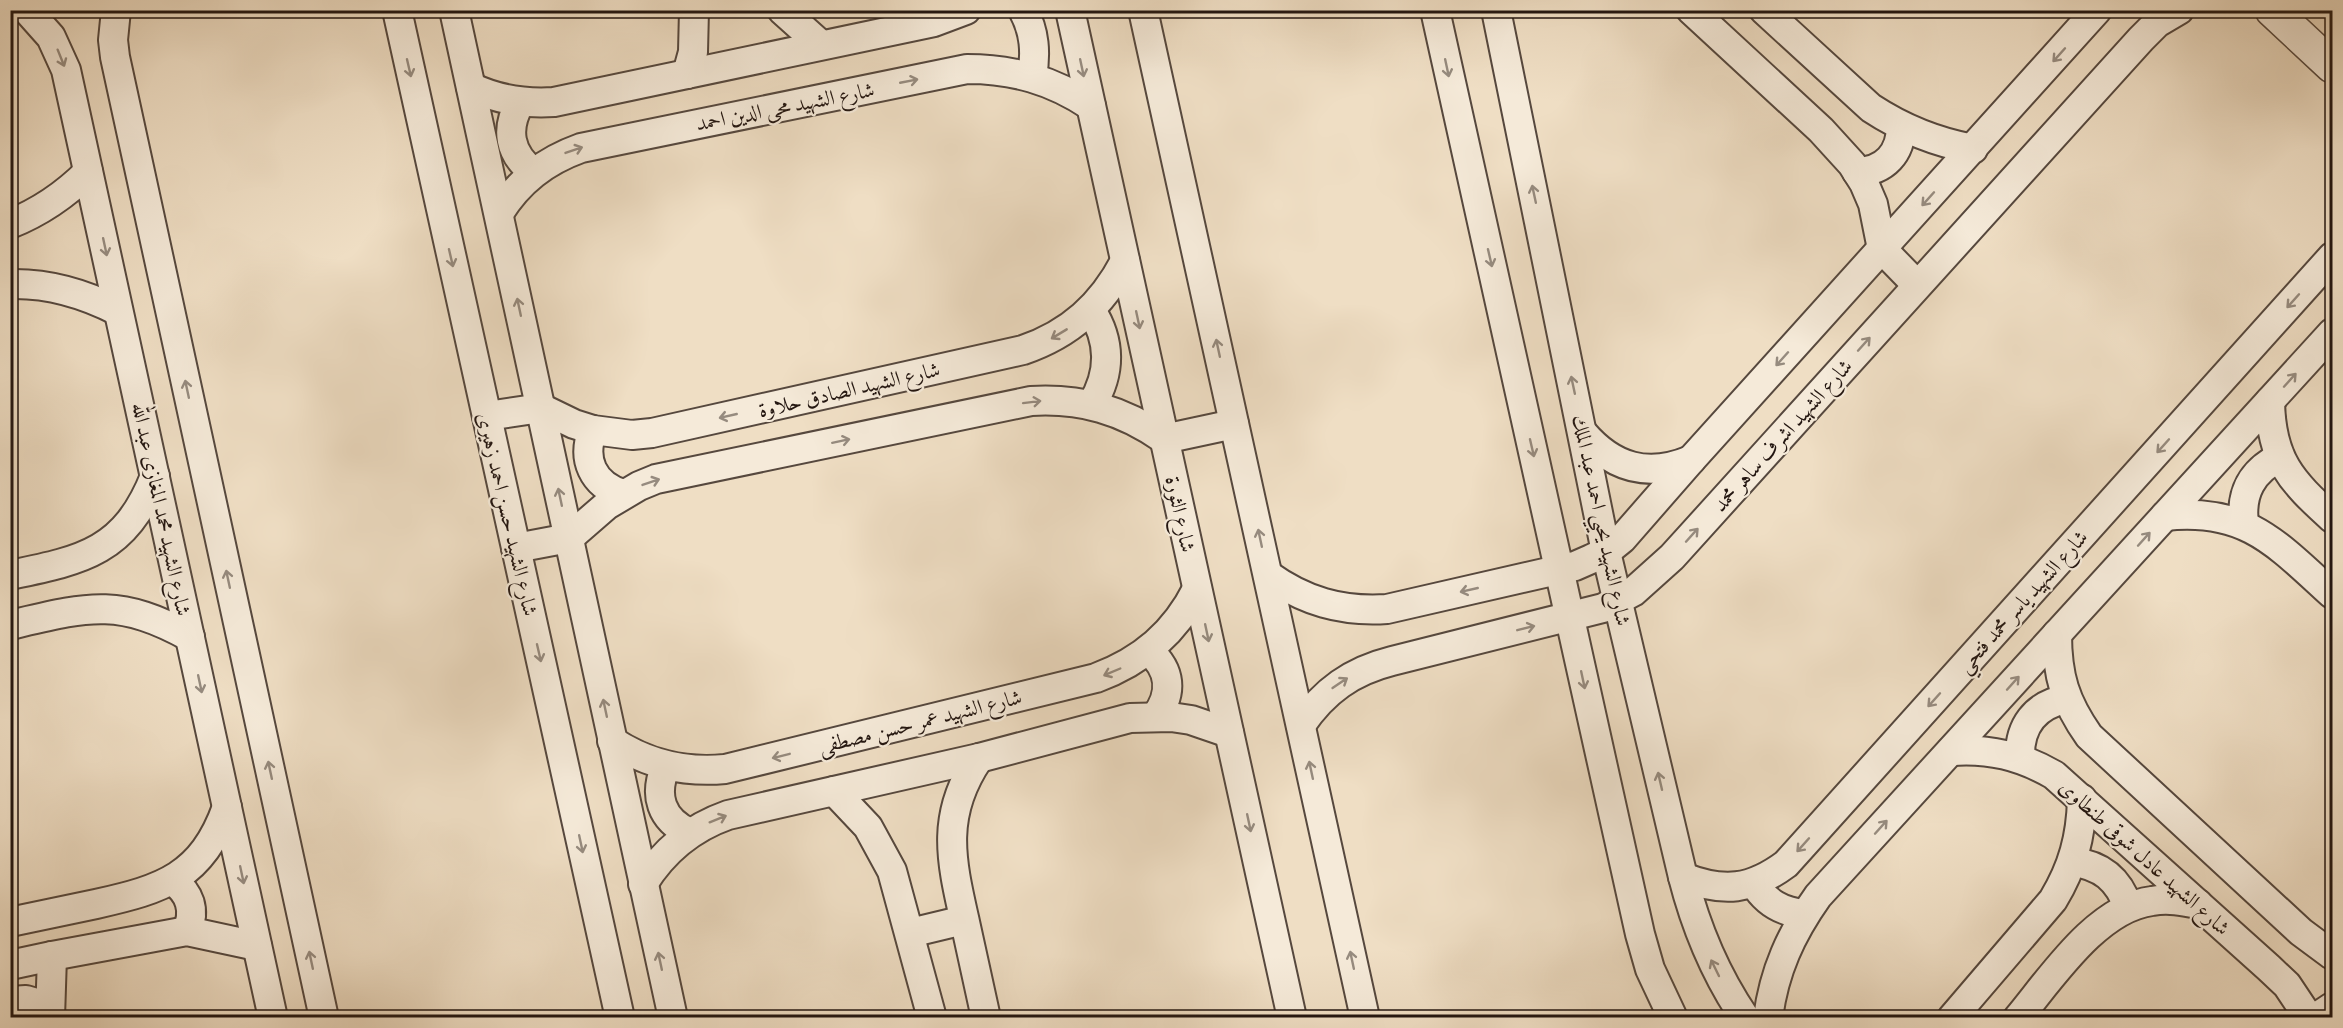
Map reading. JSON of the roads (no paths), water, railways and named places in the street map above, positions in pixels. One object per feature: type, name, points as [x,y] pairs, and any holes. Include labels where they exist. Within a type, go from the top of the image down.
[{"type":"street","points":[[116,10],[113,40],[115,57],[324,1017]]},
{"type":"street","name":"شارع الشهيد حسن احمد زهيرى","points":[[397,10],[620,1017]]},
{"type":"street","points":[[454,10],[673,1017]]},
{"type":"street","points":[[687,74],[693,52],[694,10]]},
{"type":"street","points":[[782,10],[821,45]]},
{"type":"street","points":[[471,87],[486,94],[520,103],[554,102],[934,22],[966,10]]},
{"type":"street","points":[[1023,10],[1035,44],[1032,77]]},
{"type":"street","name":"شارع الثورة","points":[[1070,10],[1292,1017]]},
{"type":"street","points":[[1143,10],[1365,1017]]},
{"type":"street","points":[[1435,10],[1640,934],[1650,969],[1673,1017]]},
{"type":"street","name":"شارع الشهيد يحيي احمد عبد الملك","points":[[1496,10],[1606,552],[1683,877],[1708,954],[1720,978],[1745,1017]]},
{"type":"street","points":[[1691,10],[1829,138],[1857,172],[1873,204],[1882,249],[1917,285]]},
{"type":"street","points":[[1764,10],[1853,94],[1871,108],[1901,126],[1930,139],[1973,149]]},
{"type":"street","points":[[1268,574],[1290,590],[1315,601],[1350,609],[1387,609],[1575,566],[1606,552],[1634,526],[1690,460],[2097,10]]},
{"type":"street","points":[[2272,10],[2332,66]]},
{"type":"street","name":"شارع الشهيد اشرف ساهر محمد","points":[[1301,726],[1321,699],[1333,688],[1368,668],[1603,608],[1618,601],[1647,581],[1672,557],[2141,39],[2157,23],[2177,11]]},
{"type":"street","name":"شارع الشهيد محمد المغازى عبد الله","points":[[39,15],[66,70],[273,1017]]},
{"type":"street","name":"شارع الشهيد محى الدين احمد","points":[[499,213],[508,198],[533,172],[556,158],[581,148],[966,69],[989,69],[1032,77],[1072,94],[1091,106]]},
{"type":"street","points":[[520,103],[511,124],[512,146],[517,157],[533,172]]},
{"type":"street","points":[[1857,172],[1877,168],[1894,156],[1901,136],[1901,126]]},
{"type":"street","points":[[10,224],[52,202],[88,172]]},
{"type":"street","name":"شارع الشهيد ياسر محمد فتحي","points":[[1683,877],[1718,888],[1754,883],[1771,875],[1799,850],[2332,257]]},
{"type":"street","name":"شارع الشهيد الصادق حلاوة","points":[[541,408],[574,424],[593,430],[632,435],[652,433],[1023,350],[1060,334],[1091,310],[1105,295],[1125,261]]},
{"type":"street","points":[[10,284],[59,289],[89,298],[118,311]]},
{"type":"street","points":[[1091,310],[1099,322],[1107,350],[1104,379],[1092,404]]},
{"type":"street","points":[[1768,1017],[1776,976],[1784,954],[1805,914],[1833,879],[2332,333]]},
{"type":"street","points":[[516,548],[569,538],[607,505],[656,479],[1031,401],[1051,400],[1092,404],[1130,418],[1164,439],[1234,424]]},
{"type":"street","points":[[2270,401],[2272,429],[2280,457],[2300,489],[2332,518]]},
{"type":"street","points":[[487,416],[541,408]]},
{"type":"street","points":[[593,430],[588,450],[591,470],[604,486],[623,495]]},
{"type":"street","points":[[1583,433],[1594,446],[1624,464],[1658,469],[1690,460]]},
{"type":"street","points":[[2244,524],[2244,497],[2249,484],[2262,468],[2280,457]]},
{"type":"street","points":[[10,575],[78,560],[99,549],[118,535],[134,518],[146,498],[154,476]]},
{"type":"street","points":[[2165,516],[2205,514],[2244,524],[2278,544],[2332,594]]},
{"type":"street","name":"شارع الشهيد عمر حسن مصطفى","points":[[612,741],[629,752],[666,766],[705,771],[736,767],[1096,678],[1132,663],[1149,651],[1177,623],[1197,589]]},
{"type":"street","points":[[10,625],[74,611],[119,609],[166,623],[190,637]]},
{"type":"street","points":[[2057,634],[2057,656],[2066,699],[2089,736],[2301,932],[2332,955]]},
{"type":"street","points":[[1149,651],[1159,659],[1168,682],[1166,700],[1156,716]]},
{"type":"street","points":[[2020,758],[2020,746],[2027,723],[2044,706],[2066,699]]},
{"type":"street","points":[[644,884],[660,860],[690,833],[712,820],[728,815],[979,758],[1110,722],[1156,716],[1191,720],[1229,733]]},
{"type":"street","name":"شارع الشهيد عادل شوقى طنطاوى","points":[[1951,751],[1984,750],[2020,758],[2054,775],[2287,985],[2311,1017]]},
{"type":"street","points":[[979,758],[969,772],[956,804],[951,838],[954,873],[986,1017]]},
{"type":"street","points":[[666,766],[658,789],[659,800],[670,821],[690,833]]},
{"type":"street","points":[[834,791],[868,827],[885,855],[898,887],[926,1012]]},
{"type":"street","points":[[1952,1017],[2053,900],[2073,862],[2082,821],[2082,799]]},
{"type":"street","points":[[10,922],[152,890],[172,880],[191,866],[207,849],[219,829],[227,807]]},
{"type":"street","points":[[2073,862],[2085,864],[2108,875],[2117,884],[2128,907]]},
{"type":"street","points":[[172,880],[187,894],[190,903],[191,922],[187,931]]},
{"type":"street","points":[[1754,883],[1775,906],[1805,914]]},
{"type":"street","points":[[2018,1017],[2089,934],[2107,918],[2128,907],[2151,901],[2175,900],[2198,904]]},
{"type":"street","points":[[910,933],[964,920]]},
{"type":"street","points":[[10,965],[187,931],[257,946]]},
{"type":"street","points":[[10,1001],[26,1000],[50,1012],[52,956]]},
{"type":"street","points":[[2311,1017],[2320,1015],[2332,1007]]}]
